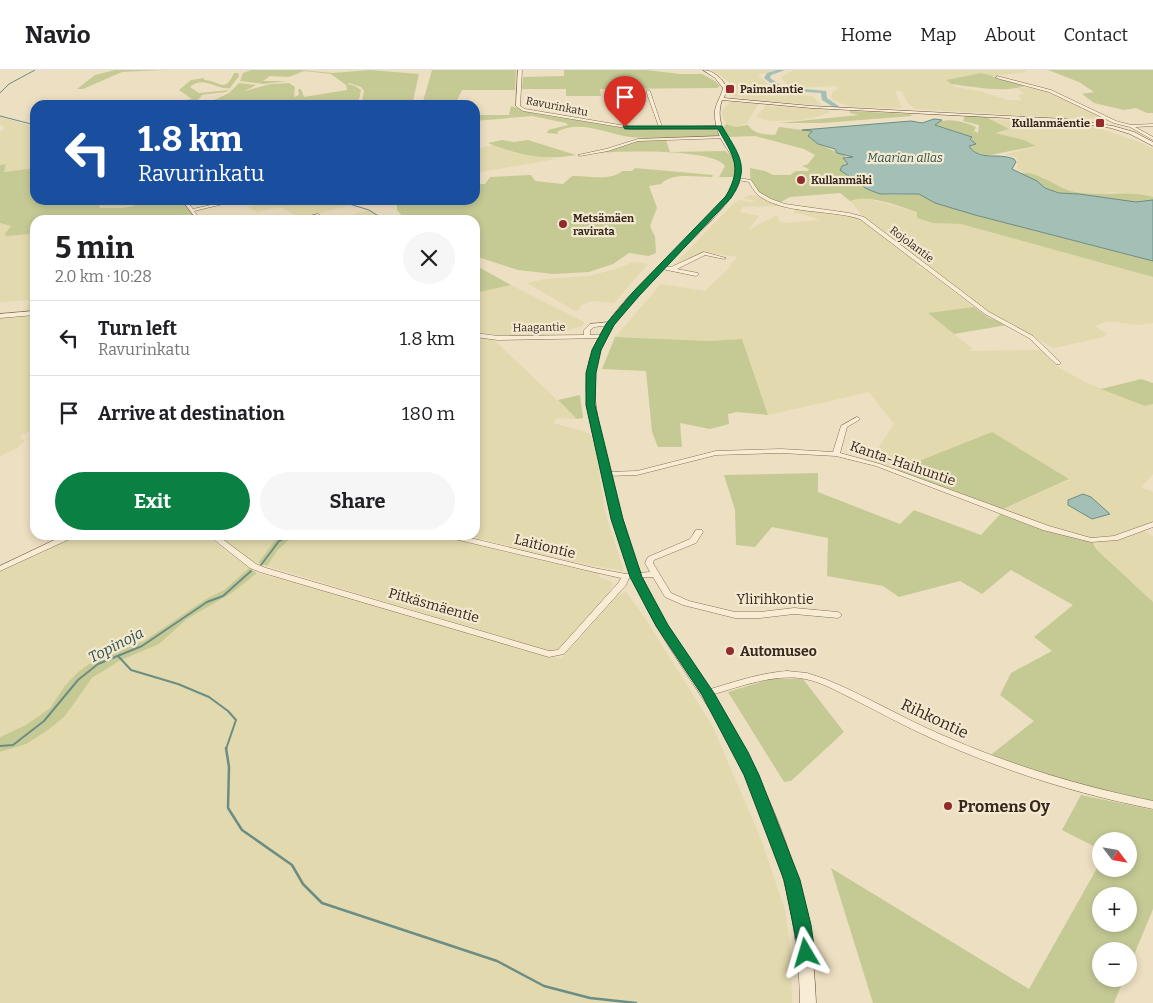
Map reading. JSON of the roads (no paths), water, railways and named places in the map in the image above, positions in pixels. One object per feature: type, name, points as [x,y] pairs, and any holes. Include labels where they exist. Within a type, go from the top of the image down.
[{"type":"main road","points":[[705,70],[721,80],[726,87],[716,113],[720,127],[738,163],[739,179],[733,192],[724,204],[622,308],[610,324],[597,350],[591,373],[591,405],[631,576],[707,693],[740,752],[751,775],[792,880],[803,925],[808,1003]]},
{"type":"main road","points":[[722,99],[811,107],[1061,119],[1117,128],[1153,144]]},
{"type":"street","name":"Ravurinkatu","points":[[520,70],[518,106],[524,110],[625,127],[720,127]]},
{"type":"street","points":[[997,78],[1050,90],[1115,122],[1131,126],[1153,139]]},
{"type":"street","points":[[648,91],[661,128]]},
{"type":"street","points":[[1117,128],[1153,125]]},
{"type":"street","points":[[580,155],[614,148],[638,140],[725,137]]},
{"type":"street","name":"Rojolantie","points":[[739,179],[750,181],[753,189],[761,195],[788,206],[848,214],[862,218],[987,313],[1031,337],[1058,363]]},
{"type":"street","points":[[188,205],[196,215]]},
{"type":"street","points":[[192,210],[215,205]]},
{"type":"street","points":[[670,269],[704,254],[724,258]]},
{"type":"street","points":[[662,268],[696,274]]},
{"type":"street","points":[[0,316],[30,314]]},
{"type":"street","points":[[587,336],[587,330],[592,326],[610,324]]},
{"type":"street","name":"Haagantie","points":[[480,336],[498,338],[604,336]]},
{"type":"street","points":[[836,454],[844,426],[857,419]]},
{"type":"street","name":"Kanta-Haihuntie","points":[[607,474],[637,473],[716,453],[781,451],[836,454],[878,465],[1046,528],[1091,540],[1115,538],[1153,524]]},
{"type":"street","points":[[631,576],[655,574],[649,563],[651,559],[693,541],[699,532]]},
{"type":"street","points":[[0,569],[61,540]]},
{"type":"street","name":"Pitkäsmäentie","points":[[218,540],[243,559],[262,570],[549,654],[561,652],[631,576]]},
{"type":"street","name":"Laitiontie","points":[[471,540],[631,576]]},
{"type":"street","name":"Ylirihkontie","points":[[655,574],[668,595],[676,600],[735,615],[760,615],[794,611],[838,615]]},
{"type":"street","name":"Rihkontie","points":[[707,693],[767,676],[791,674],[808,676],[828,683],[936,736],[1008,767],[1112,797],[1153,805]]},
{"type":"water","name":"Maarian allas","points":[[934,119],[942,120],[935,125],[972,137],[970,139],[976,144],[969,146],[978,154],[1014,159],[1016,162],[1012,169],[1037,181],[1045,188],[1059,193],[1136,202],[1153,200],[1153,261],[975,215],[935,203],[919,194],[880,194],[867,189],[840,170],[842,166],[848,164],[843,158],[853,157],[837,153],[835,149],[818,144],[808,136],[812,131],[802,130],[911,121],[922,123]]},
{"type":"water","points":[[1083,494],[1091,497],[1110,514],[1092,519],[1068,505],[1068,500]]},
{"type":"waterway","name":"Topinoja","points":[[0,93],[9,84],[35,70]]},
{"type":"waterway","points":[[782,70],[769,74],[767,78],[782,89],[824,92],[824,99],[837,107]]},
{"type":"waterway","name":"Topinoja","points":[[0,116],[30,124]]},
{"type":"waterway","name":"Topinoja","points":[[352,205],[369,210],[377,215]]},
{"type":"waterway","name":"Topinoja","points":[[261,565],[281,540]]},
{"type":"waterway","name":"Topinoja","points":[[0,746],[13,745],[44,721],[78,680],[98,664],[142,646],[207,602],[223,596],[251,571]]},
{"type":"waterway","points":[[119,657],[131,670],[178,684],[209,697],[228,711],[236,720],[226,749]]},
{"type":"waterway","points":[[226,749],[229,767],[228,808],[242,830],[292,865],[303,884],[322,903],[497,961],[544,986],[590,998],[636,1003]]},
{"type":"place","name":"Paimalantie","points":[[730,89]]},
{"type":"place","name":"Kullanmäentie","points":[[1100,123]]},
{"type":"place","name":"Kullanmäki","points":[[801,180]]},
{"type":"place","name":"Metsämäen ravirata","points":[[563,224]]},
{"type":"place","name":"Automuseo","points":[[730,651]]},
{"type":"place","name":"Promens Oy","points":[[948,806]]}]
